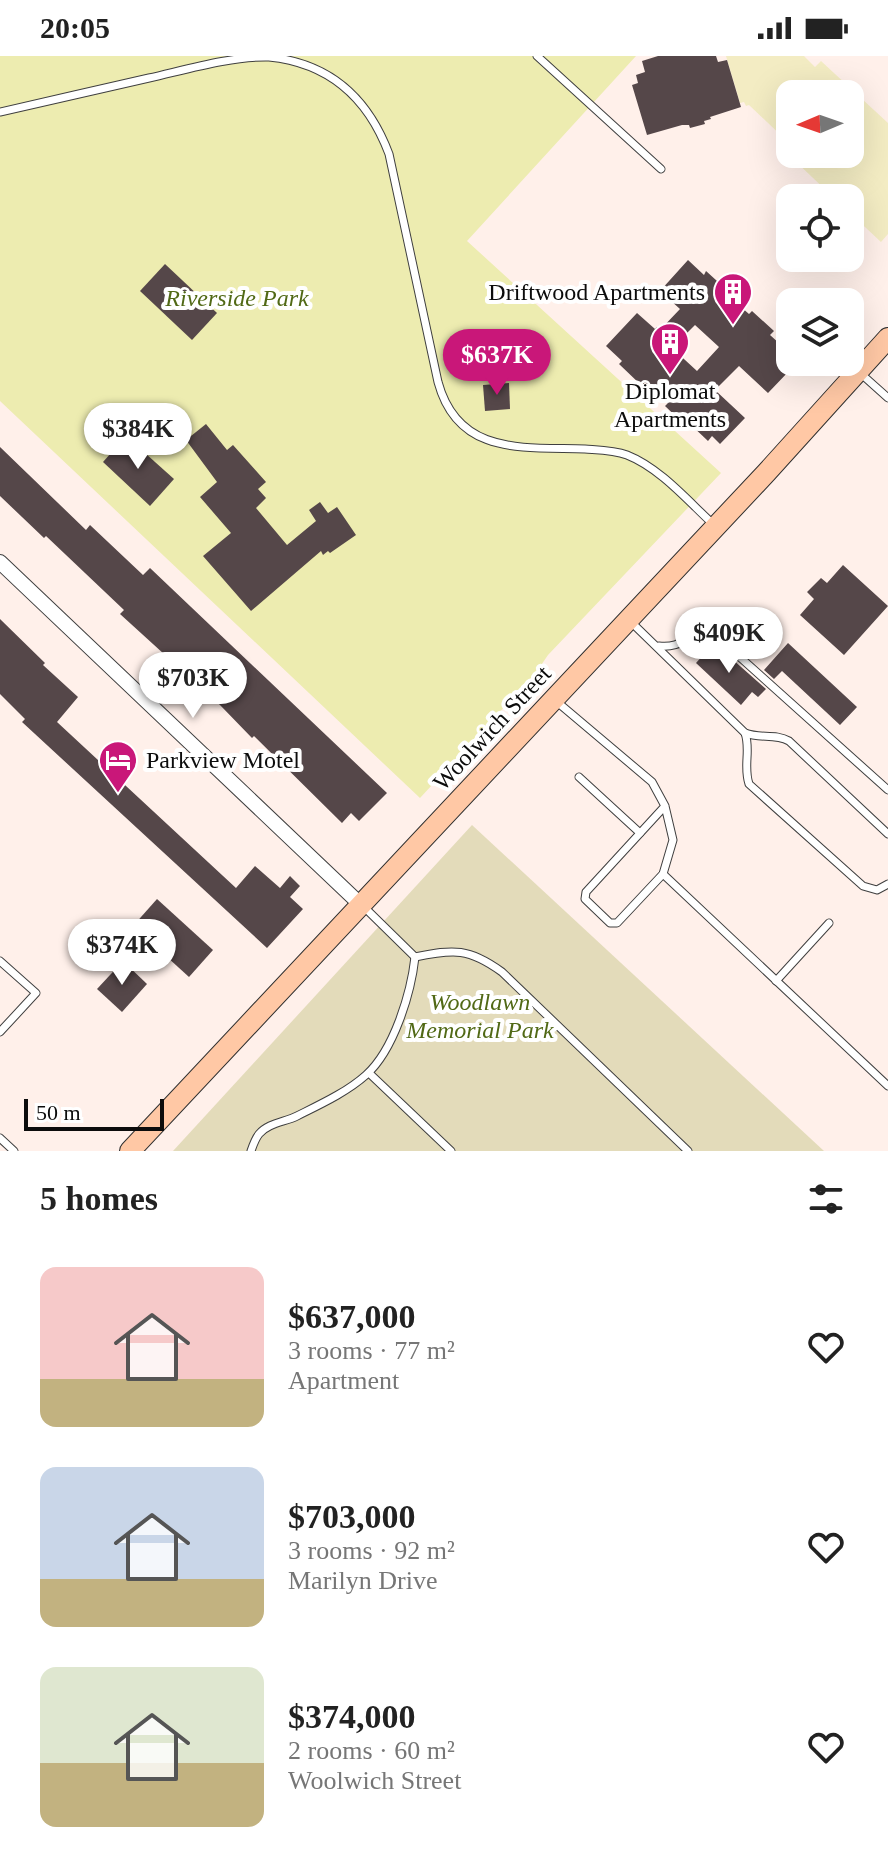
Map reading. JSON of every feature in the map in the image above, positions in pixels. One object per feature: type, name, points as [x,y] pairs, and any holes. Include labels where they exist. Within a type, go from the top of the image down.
[{"type":"main road","name":"Woolwich Street","points":[[864,364],[888,338]]},
{"type":"main road","name":"Woolwich Street","points":[[130,1151],[767,472],[853,376]]},
{"type":"street","points":[[0,562],[360,904]]},
{"type":"lane","points":[[310,65],[314,56]]},
{"type":"lane","points":[[537,56],[661,169]]},
{"type":"lane","points":[[0,112],[222,61],[268,57],[310,65],[338,82],[364,105],[382,135],[389,154],[438,382],[449,412],[477,436],[499,445],[600,450],[630,456],[662,478],[715,526]]},
{"type":"lane","points":[[864,376],[888,398]]},
{"type":"lane","points":[[628,619],[745,733],[789,741],[888,834]]},
{"type":"lane","points":[[657,646],[676,647],[697,633],[713,633],[888,790]]},
{"type":"lane","points":[[554,699],[652,782],[665,806],[673,840],[663,874],[617,923],[610,923],[585,899],[586,892],[665,806]]},
{"type":"lane","points":[[745,733],[748,748],[745,765],[749,784],[863,886],[877,890],[888,884]]},
{"type":"lane","points":[[579,777],[640,833]]},
{"type":"lane","points":[[663,874],[888,1086]]},
{"type":"lane","points":[[360,904],[415,957]]},
{"type":"lane","points":[[776,981],[829,923]]},
{"type":"lane","points":[[415,957],[451,952],[481,957],[502,972],[688,1151]]},
{"type":"lane","points":[[251,1151],[258,1135],[267,1127],[349,1089],[369,1073],[395,1029],[408,995],[415,957]]},
{"type":"lane","points":[[0,961],[36,993],[0,1032]]},
{"type":"lane","points":[[369,1073],[451,1151]]},
{"type":"lane","points":[[0,1138],[14,1151]]},
{"type":"green space","name":"Riverside Park","points":[[0,56],[636,56],[467,241],[721,473],[548,655],[535,674],[420,798],[0,401]]},
{"type":"green space","name":"Woodlawn Memorial Park","points":[[472,825],[824,1151],[173,1151]]},
{"type":"shaded area","points":[[726,56],[804,56],[815,67],[821,61],[842,80],[776,80],[776,131],[749,105],[740,103]]},
{"type":"shaded area","points":[[864,101],[888,123],[888,234],[881,242],[864,226],[864,184],[819,184],[803,168],[864,168]]},
{"type":"building","points":[[658,56],[716,56],[718,62],[727,60],[741,107],[710,117],[704,121],[705,124],[690,128],[689,125],[682,125],[647,135],[632,85],[638,83],[636,75],[645,72],[642,61]]},
{"type":"building","points":[[688,260],[704,275],[706,271],[727,290],[725,293],[774,331],[770,335],[776,340],[776,376],[784,376],[768,393],[739,366],[715,390],[745,418],[720,444],[712,436],[708,441],[689,423],[686,426],[665,406],[668,403],[645,382],[642,386],[619,364],[622,361],[606,346],[637,313],[660,330],[680,309],[660,291]],"holes":[[[695,325],[719,347],[697,371],[672,348]]]},
{"type":"building","points":[[165,264],[217,313],[192,340],[140,291]]},
{"type":"building","points":[[509,383],[510,409],[485,411],[483,385]]},
{"type":"building","points":[[206,424],[227,450],[233,445],[266,482],[258,489],[266,498],[256,508],[287,545],[316,521],[309,510],[320,502],[328,513],[337,507],[356,535],[330,553],[328,551],[323,555],[321,551],[251,611],[203,556],[231,533],[200,497],[217,482],[186,440]]},
{"type":"building","points":[[126,436],[174,479],[150,506],[103,462]]},
{"type":"building","points":[[0,447],[86,530],[90,525],[143,575],[150,568],[387,793],[359,821],[351,813],[342,823],[254,736],[252,738],[120,614],[124,610],[0,496]]},
{"type":"building","points":[[843,565],[888,606],[844,655],[800,615],[814,599],[807,592],[821,578],[827,583]]},
{"type":"building","name":"Parkview Motel","points":[[0,619],[78,697],[57,722],[236,888],[255,866],[280,888],[290,876],[300,886],[290,897],[303,909],[267,948],[22,722],[25,719],[0,694]]},
{"type":"building","points":[[714,643],[766,689],[758,697],[752,692],[741,705],[696,663]]},
{"type":"building","points":[[788,643],[857,707],[840,725],[782,671],[774,679],[764,670]]},
{"type":"building","points":[[157,899],[213,950],[189,977],[133,926]]},
{"type":"building","points":[[123,961],[147,984],[122,1012],[97,989]]},
{"type":"place","name":"Driftwood Apartments","points":[[733,326]]},
{"type":"place","name":"Diplomat Apartments","points":[[670,376]]},
{"type":"place","name":"Parkview Motel","points":[[118,794]]}]
